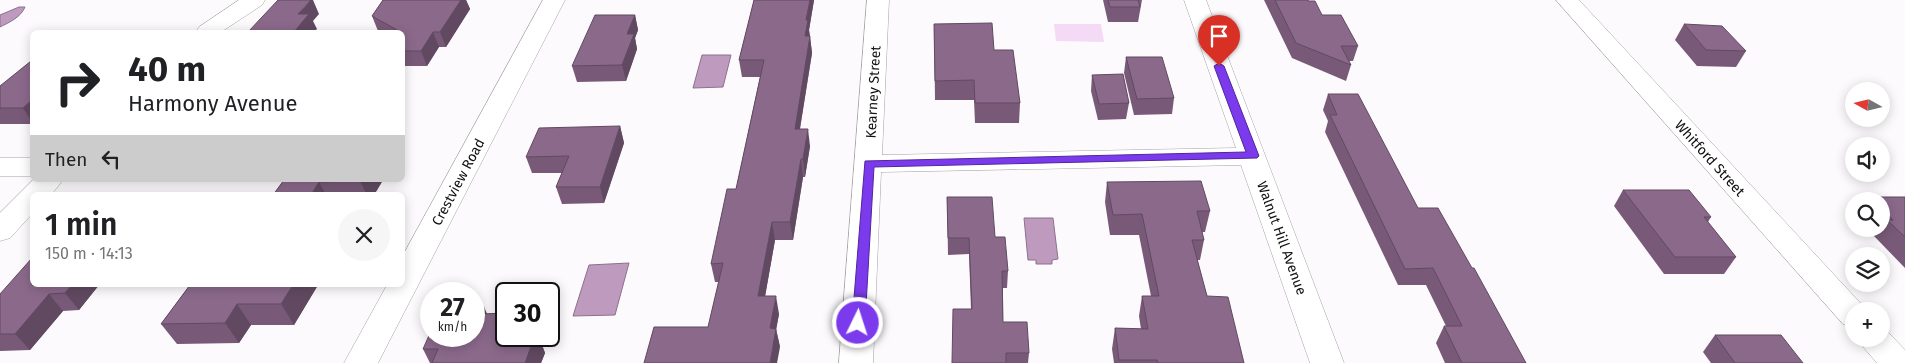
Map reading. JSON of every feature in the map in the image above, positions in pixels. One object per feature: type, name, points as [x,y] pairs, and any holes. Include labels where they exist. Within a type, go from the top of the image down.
[{"type":"street","points":[[210,30],[254,0]]},
{"type":"street","name":"Crestview Road","points":[[405,280],[554,0]]},
{"type":"street","name":"Kearney Street","points":[[856,363],[878,0]]},
{"type":"street","name":"Walnut Hill Avenue","points":[[1195,0],[1327,363]]},
{"type":"street","name":"Whitford Street","points":[[1567,0],[1845,306]]},
{"type":"street","points":[[869,164],[1253,156]]},
{"type":"street","points":[[0,167],[30,167]]},
{"type":"street","points":[[38,192],[47,182]]},
{"type":"street","points":[[0,231],[30,200]]},
{"type":"street","name":"Crestview Road","points":[[361,363],[401,287]]},
{"type":"street","points":[[1882,347],[1897,363]]},
{"type":"shaded area","points":[[19,7],[25,7],[18,16],[0,27],[0,15]]},
{"type":"shaded area","points":[[1054,24],[1101,24],[1104,42],[1056,41]]},
{"type":"shaded area","points":[[702,55],[731,55],[723,87],[693,88]]},
{"type":"shaded area","points":[[1024,218],[1053,218],[1058,259],[1052,260],[1052,264],[1036,264],[1036,260],[1028,260]]},
{"type":"shaded area","points":[[629,263],[615,315],[573,316],[589,265]]},
{"type":"building","points":[[278,0],[311,0],[298,14],[309,14],[296,30],[250,30]]},
{"type":"building","points":[[383,0],[461,0],[440,32],[433,32],[421,51],[405,51],[405,30],[397,30],[372,16]]},
{"type":"building","points":[[754,0],[810,0],[805,36],[810,36],[795,129],[808,129],[803,159],[801,159],[790,222],[772,222],[758,296],[776,296],[770,328],[776,329],[770,363],[644,363],[654,327],[708,327],[723,263],[711,264],[727,189],[736,189],[764,60],[739,60]]},
{"type":"building","points":[[1108,0],[1138,0],[1140,7],[1110,7]]},
{"type":"building","points":[[1275,0],[1315,1],[1322,15],[1341,15],[1358,46],[1341,46],[1351,65],[1296,43]]},
{"type":"building","points":[[595,15],[635,15],[627,34],[634,34],[622,65],[572,66]]},
{"type":"building","points":[[992,23],[994,50],[1013,50],[1020,103],[975,103],[974,80],[935,81],[934,24]]},
{"type":"building","points":[[1684,24],[1722,26],[1746,51],[1706,50]]},
{"type":"building","points":[[1126,57],[1162,57],[1174,98],[1137,99]]},
{"type":"building","points":[[30,62],[30,102],[23,108],[0,108],[0,86]]},
{"type":"building","points":[[1123,74],[1129,103],[1099,104],[1092,75]]},
{"type":"building","points":[[1328,94],[1358,94],[1418,208],[1438,208],[1472,268],[1474,268],[1526,363],[1462,363],[1444,326],[1462,326],[1433,268],[1405,269],[1330,115],[1337,115]]},
{"type":"building","points":[[620,126],[600,187],[556,187],[569,156],[526,157],[539,128]]},
{"type":"building","points":[[1201,181],[1210,211],[1197,211],[1204,240],[1192,240],[1207,296],[1228,297],[1244,363],[1158,363],[1157,360],[1119,360],[1115,328],[1148,329],[1142,296],[1159,296],[1142,214],[1113,215],[1107,182]]},
{"type":"building","points":[[283,182],[319,182],[313,192],[275,192]]},
{"type":"building","points":[[1623,190],[1689,190],[1711,217],[1704,217],[1736,257],[1675,257]]},
{"type":"building","points":[[947,197],[992,197],[995,237],[1005,237],[1008,271],[1002,271],[1003,322],[1027,322],[1029,353],[1006,353],[1006,363],[952,363],[953,309],[972,309],[969,238],[948,238]]},
{"type":"building","points":[[1890,197],[1905,197],[1905,237],[1890,223],[1890,220],[1893,220],[1890,217]]},
{"type":"building","points":[[30,260],[30,287],[70,287],[65,293],[49,294],[15,334],[0,334],[0,294]]},
{"type":"building","points":[[189,287],[292,287],[281,304],[237,304],[225,323],[161,324]]},
{"type":"building","points":[[495,313],[495,347],[531,347],[525,363],[432,363],[438,349],[423,349],[424,347],[485,347],[485,314]]},
{"type":"building","points":[[1715,335],[1781,335],[1803,363],[1735,363]]},
{"type":"route","points":[[858,323],[869,164],[1253,156],[1219,66]]}]
